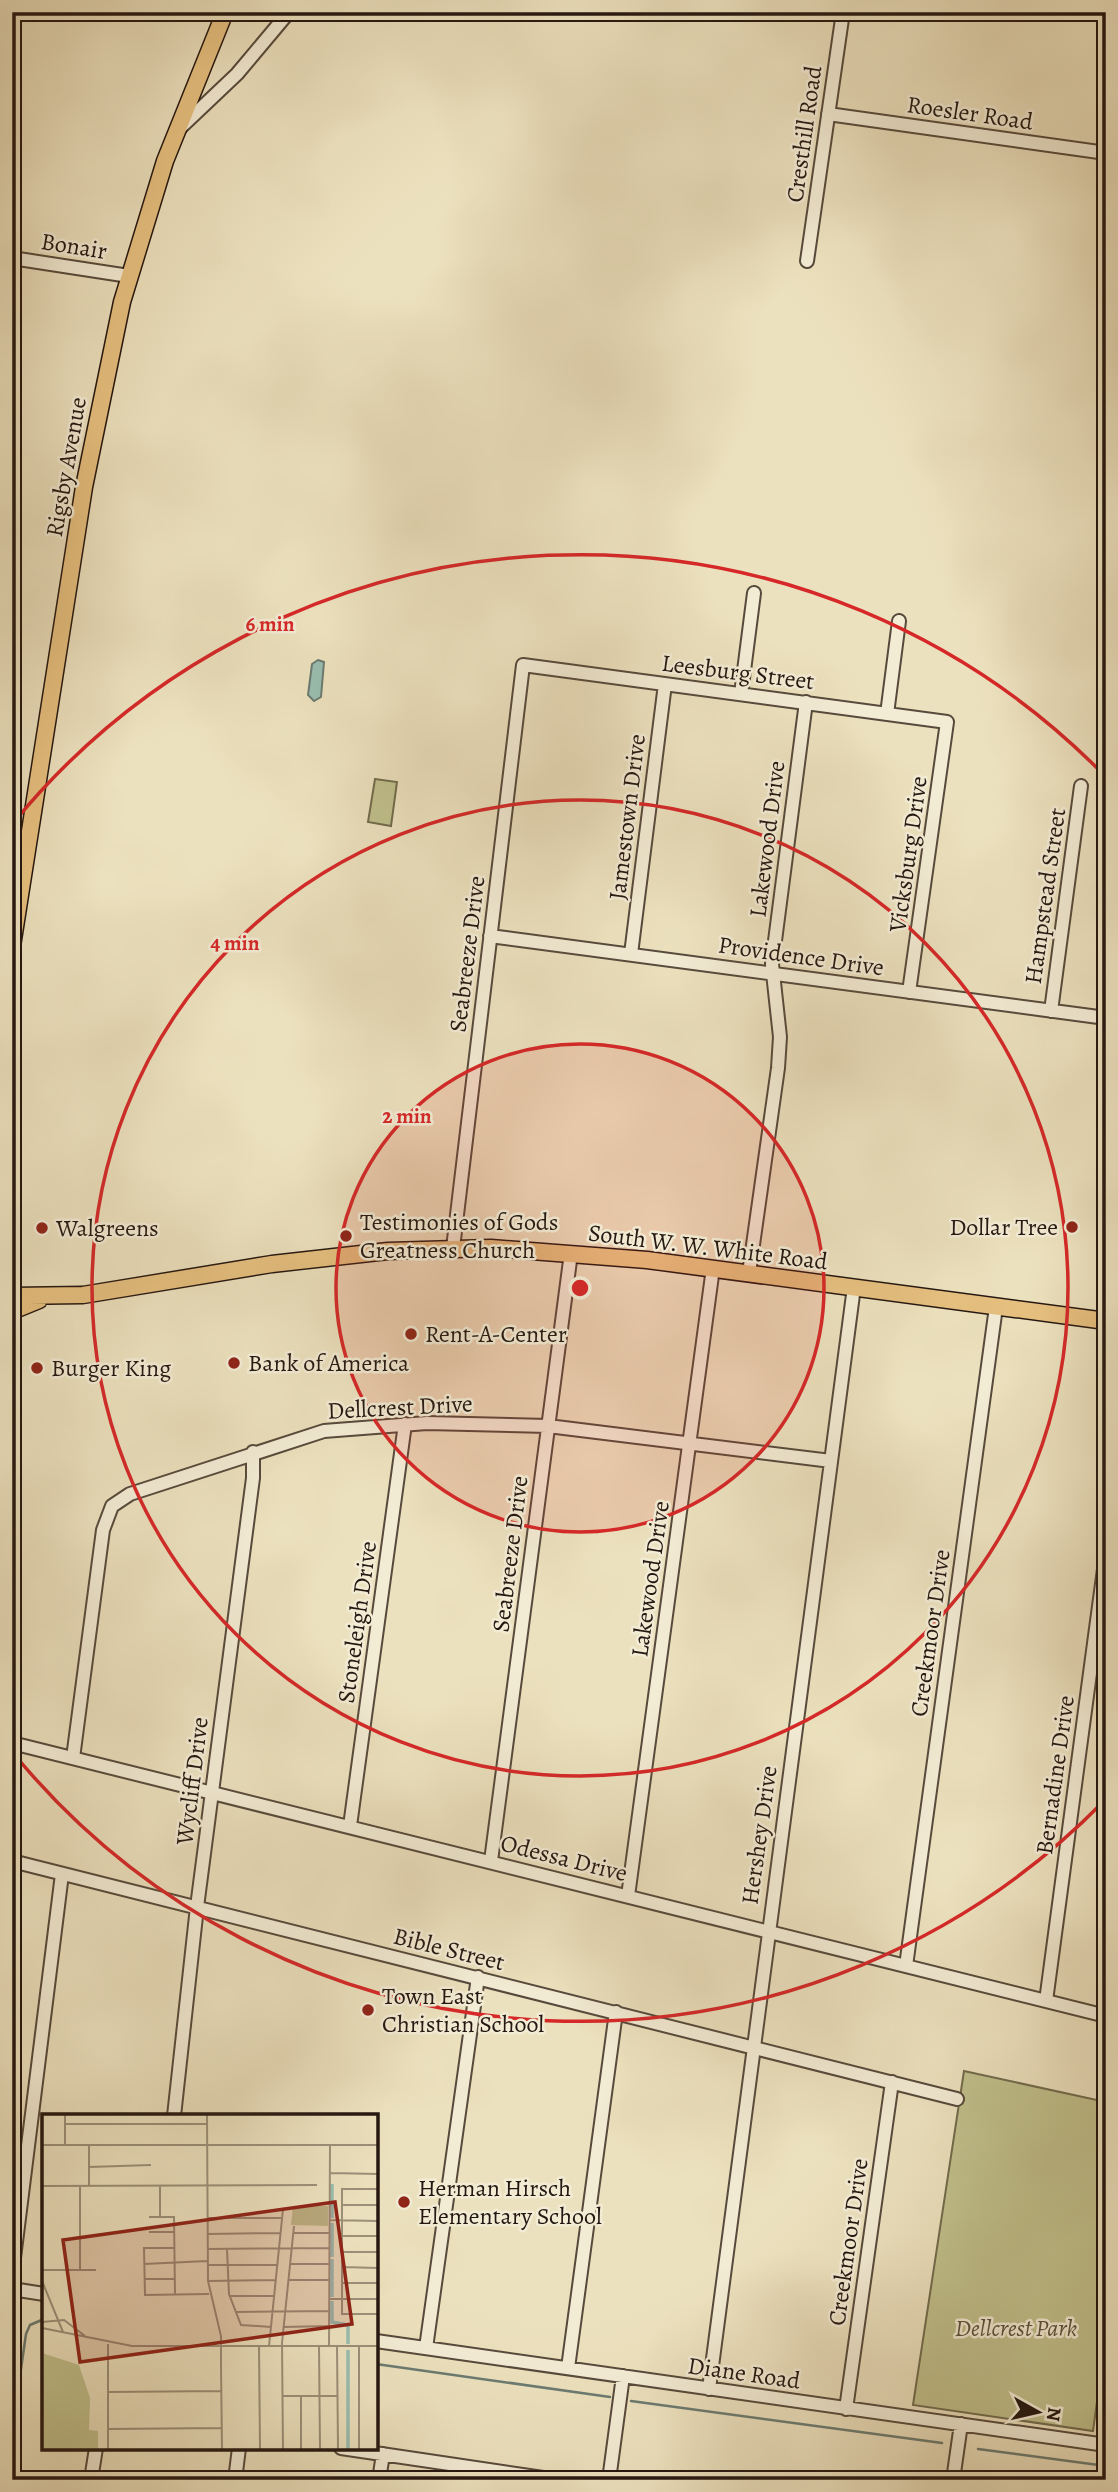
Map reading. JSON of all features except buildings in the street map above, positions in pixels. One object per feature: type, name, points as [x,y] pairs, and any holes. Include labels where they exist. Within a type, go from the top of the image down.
[{"type":"main road","name":"Rigsby Avenue","points":[[12,946],[84,487],[129,276],[148,210],[225,12]]},
{"type":"main road","name":"South W. W. White Road","points":[[13,1299],[120,1290],[272,1264],[388,1251],[453,1248],[571,1253],[749,1273],[1106,1321]]},
{"type":"street","points":[[177,131],[237,74],[289,12]]},
{"type":"street","name":"Cresthill Road","points":[[807,261],[843,12]]},
{"type":"street","name":"Roesler Road","points":[[828,114],[1106,153]]},
{"type":"street","name":"Bonair","points":[[12,258],[129,276]]},
{"type":"street","points":[[741,694],[754,593]]},
{"type":"street","points":[[887,714],[899,621]]},
{"type":"street","name":"Leesburg Street","points":[[523,665],[947,722]]},
{"type":"street","name":"Seabreeze Drive","points":[[453,1248],[522,695],[523,665]]},
{"type":"street","name":"Jamestown Drive","points":[[631,954],[665,684]]},
{"type":"street","name":"Lakewood Drive","points":[[749,1273],[778,1068],[780,1037],[772,974],[806,702]]},
{"type":"street","name":"Vicksburg Drive","points":[[909,992],[947,722]]},
{"type":"street","name":"Hampstead Street","points":[[1051,1010],[1081,786]]},
{"type":"street","name":"Providence Drive","points":[[490,936],[1106,1018]]},
{"type":"street","name":"Seabreeze Drive","points":[[491,1861],[571,1253]]},
{"type":"street","name":"Lakewood Drive","points":[[628,1896],[713,1269]]},
{"type":"street","name":"Hershey Drive","points":[[709,2389],[855,1287]]},
{"type":"street","name":"Creekmoor Drive","points":[[906,1966],[996,1307]]},
{"type":"street","name":"Dellcrest Drive","points":[[73,1758],[103,1530],[113,1506],[130,1494],[253,1452],[337,1428],[405,1424],[471,1422],[548,1426],[831,1461]]},
{"type":"street","name":"Stoneleigh Drive","points":[[351,1826],[405,1424]]},
{"type":"street","name":"Wycliff Drive","points":[[174,2114],[197,1907],[253,1478],[253,1452]]},
{"type":"street","name":"Bernadine Drive","points":[[1046,2001],[1106,1554]]},
{"type":"street","name":"Odessa Drive","points":[[12,1742],[1106,2016]]},
{"type":"street","name":"Bible Street","points":[[12,1861],[957,2099]]},
{"type":"street","points":[[12,2274],[62,1874]]},
{"type":"street","points":[[426,2348],[478,1977]]},
{"type":"street","points":[[568,2368],[616,2012]]},
{"type":"street","name":"Creekmoor Drive","points":[[846,2409],[892,2082]]},
{"type":"street","points":[[12,2289],[42,2294]]},
{"type":"street","name":"Diane Road","points":[[378,2341],[1106,2445]]},
{"type":"street","points":[[609,2480],[623,2376]]},
{"type":"street","points":[[953,2480],[961,2424]]},
{"type":"street","points":[[91,2480],[96,2450]]},
{"type":"street","points":[[235,2480],[239,2450]]},
{"type":"street","points":[[355,2450],[557,2480]]},
{"type":"street","points":[[379,2480],[383,2454]]},
{"type":"green space","points":[[375,779],[397,782],[391,826],[368,822]]},
{"type":"green space","name":"Dellcrest Park","points":[[964,2071],[1106,2102],[1106,2336],[1093,2431],[913,2405]]},
{"type":"water","points":[[318,660],[324,662],[321,697],[314,701],[308,695],[312,664]]},
{"type":"waterway","points":[[12,2432],[26,2334],[30,2325],[42,2320]]},
{"type":"waterway","points":[[378,2364],[610,2397]]},
{"type":"waterway","points":[[631,2401],[942,2443]]},
{"type":"waterway","points":[[978,2449],[1106,2466]]},
{"type":"place","name":"Dollar Tree","points":[[1072,1227]]},
{"type":"place","name":"Walgreens","points":[[42,1228]]},
{"type":"place","name":"Testimonies of Gods Greatness Church","points":[[346,1236]]},
{"type":"place","name":"Rent-A-Center","points":[[411,1334]]},
{"type":"place","name":"Bank of America","points":[[234,1363]]},
{"type":"place","name":"Burger King","points":[[37,1368]]},
{"type":"place","name":"Town East Christian School","points":[[368,2010]]},
{"type":"place","name":"Herman Hirsch Elementary School","points":[[404,2202]]}]
